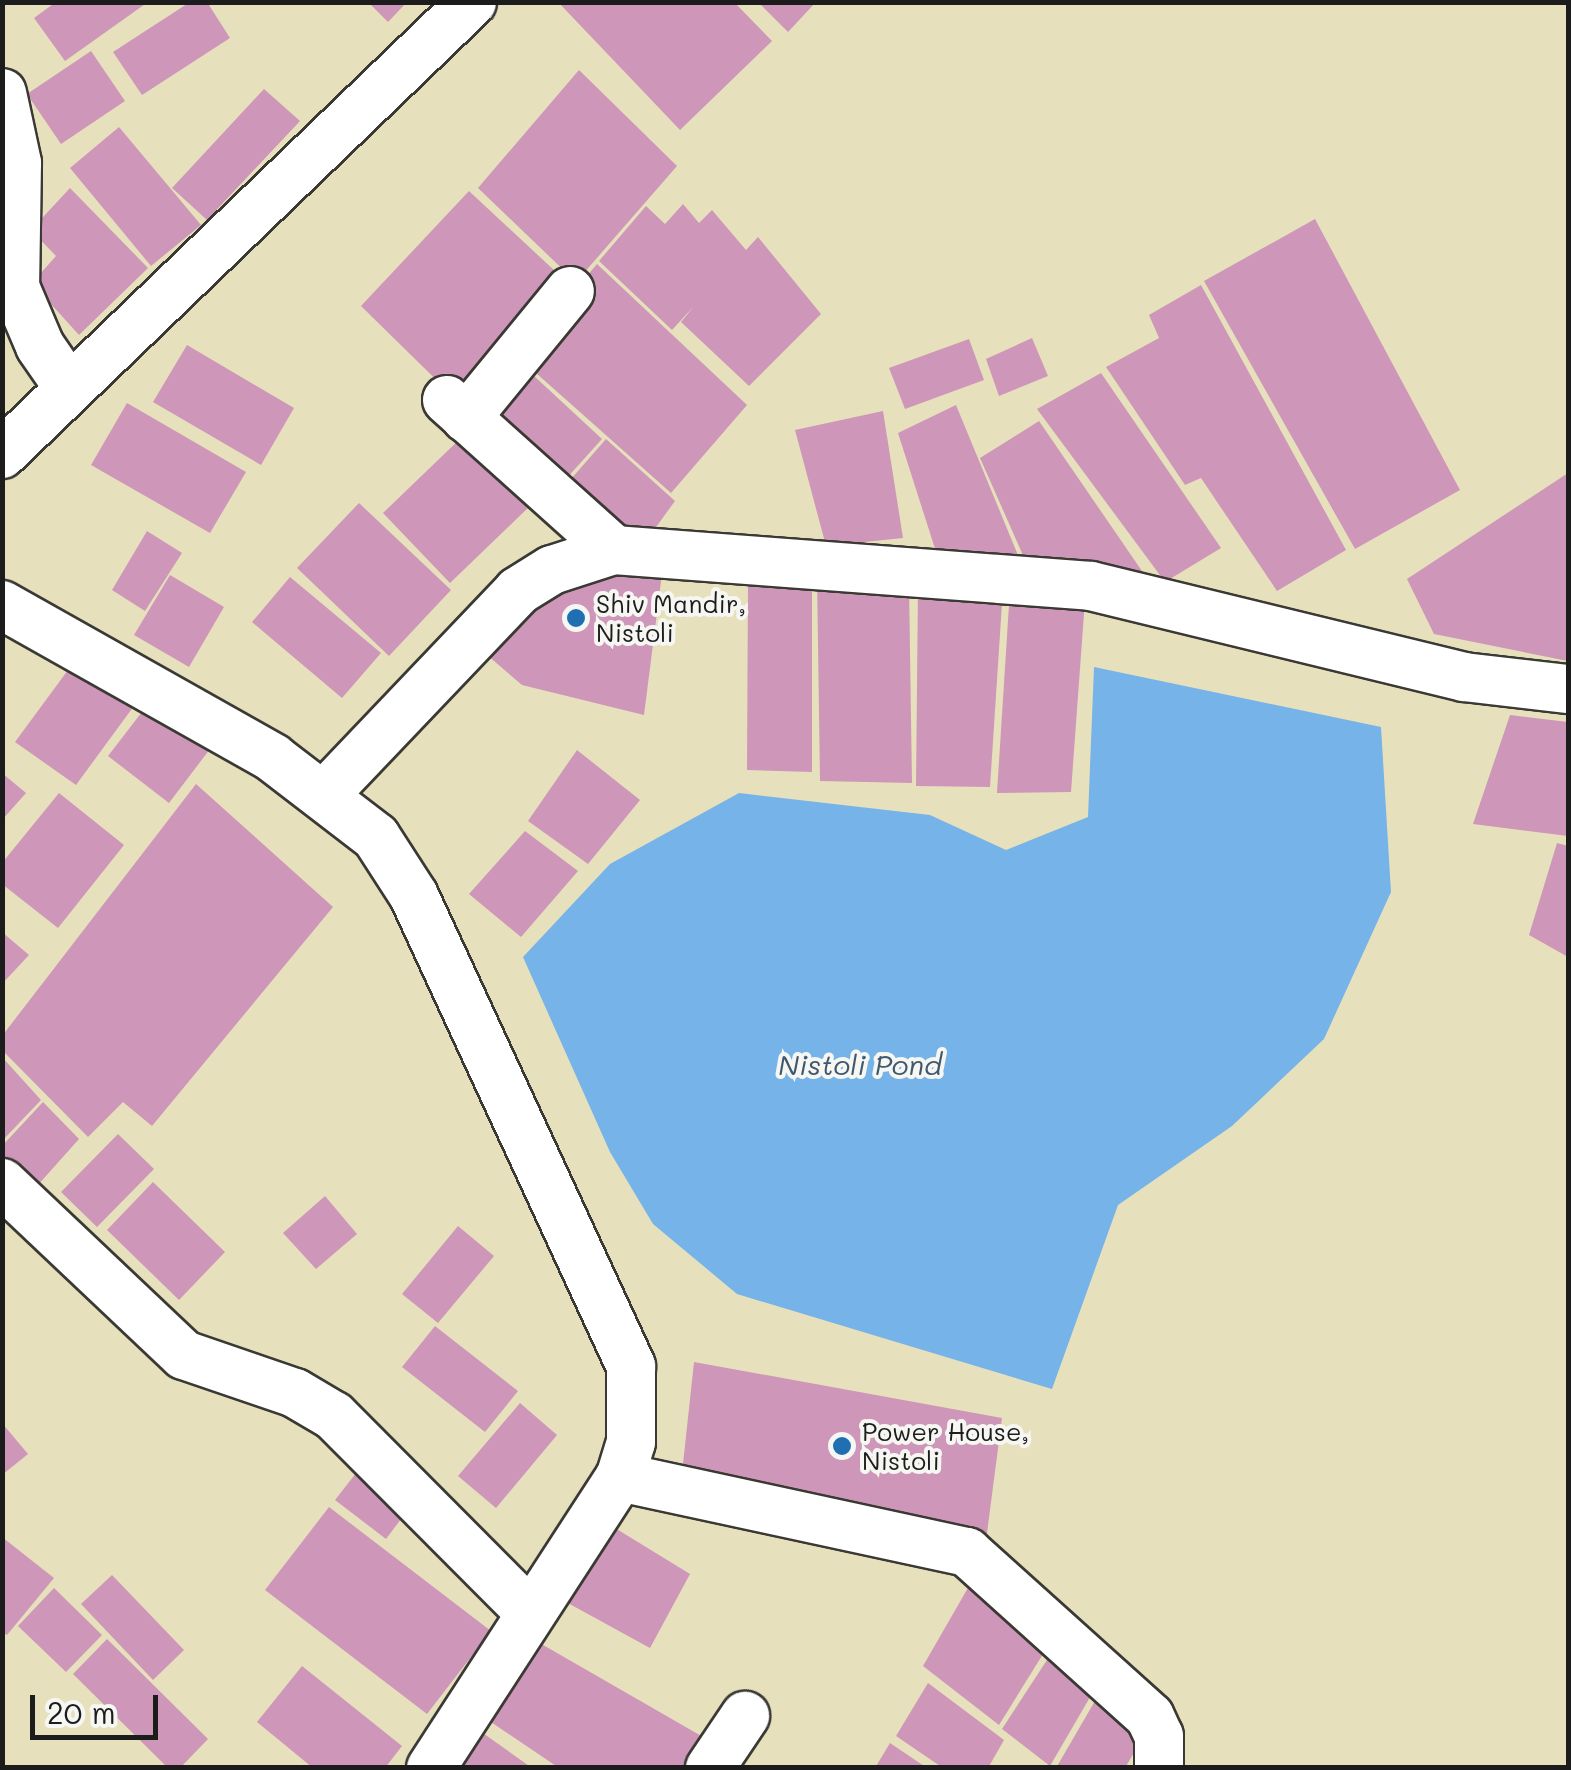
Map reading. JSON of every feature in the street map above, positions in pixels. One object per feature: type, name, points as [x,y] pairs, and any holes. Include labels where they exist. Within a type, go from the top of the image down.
[{"type":"street","points":[[2,454],[472,2]]},
{"type":"street","points":[[2,93],[17,163],[16,287],[40,346],[69,388]]},
{"type":"street","points":[[570,291],[456,409],[614,550]]},
{"type":"street","points":[[325,794],[518,591],[552,570],[614,550],[1092,586],[1464,677],[1568,689]]},
{"type":"street","points":[[2,605],[325,794],[376,837],[414,896],[631,1366],[634,1406],[620,1476],[527,1610],[490,1682],[430,1768]]},
{"type":"street","points":[[2,1182],[184,1355],[295,1393],[334,1416],[527,1610]]},
{"type":"street","points":[[620,1476],[968,1552],[1150,1717],[1159,1736],[1159,1768]]},
{"type":"street","points":[[710,1768],[745,1716]]},
{"type":"water","name":"Nistoli Pond","points":[[1094,667],[1381,727],[1391,892],[1324,1039],[1232,1126],[1118,1205],[1052,1389],[737,1294],[653,1224],[610,1152],[523,957],[610,864],[739,793],[930,815],[1006,850],[1088,817]]},
{"type":"building","points":[[56,2],[148,2],[65,61],[34,18]]},
{"type":"building","points":[[190,2],[207,2],[230,38],[142,95],[113,52]]},
{"type":"building","points":[[368,2],[407,2],[388,22]]},
{"type":"building","points":[[558,2],[734,2],[772,41],[680,130]]},
{"type":"building","points":[[758,2],[816,2],[788,32]]},
{"type":"building","points":[[91,51],[125,101],[61,144],[27,94]]},
{"type":"building","points":[[579,70],[677,166],[576,282],[478,188]]},
{"type":"building","points":[[264,89],[300,121],[207,220],[172,188]]},
{"type":"building","points":[[119,127],[201,225],[151,266],[70,168]]},
{"type":"building","points":[[70,188],[148,268],[79,335],[32,283],[56,256],[31,230]]},
{"type":"building","points":[[469,191],[570,285],[467,410],[361,306]]},
{"type":"building","points":[[683,204],[699,223],[712,210],[746,250],[758,237],[821,314],[749,386],[681,322],[694,306],[672,330],[599,261],[646,206],[665,224]]},
{"type":"building","points":[[1315,219],[1460,490],[1355,549],[1204,281]]},
{"type":"building","points":[[597,264],[747,405],[671,493],[518,357]]},
{"type":"building","points":[[1201,285],[1346,550],[1277,591],[1201,478],[1185,485],[1106,367],[1159,338],[1149,315]]},
{"type":"building","points":[[1032,338],[1048,376],[999,396],[986,359]]},
{"type":"building","points":[[969,339],[984,380],[905,409],[889,368]]},
{"type":"building","points":[[187,345],[294,408],[261,465],[153,402]]},
{"type":"building","points":[[519,362],[602,439],[556,490],[473,416]]},
{"type":"building","points":[[1101,373],[1221,548],[1165,582],[1037,409]]},
{"type":"building","points":[[127,403],[246,472],[210,533],[91,465]]},
{"type":"building","points":[[956,405],[1020,560],[938,558],[898,433]]},
{"type":"building","points":[[883,411],[903,538],[826,546],[795,430]]},
{"type":"building","points":[[1039,421],[1144,574],[1026,562],[980,458]]},
{"type":"building","points":[[463,436],[530,506],[450,583],[383,513]]},
{"type":"building","points":[[606,439],[675,501],[651,534],[599,533],[557,495]]},
{"type":"building","points":[[1568,473],[1568,661],[1434,634],[1407,579]]},
{"type":"building","points":[[359,503],[451,590],[389,656],[297,568]]},
{"type":"building","points":[[147,531],[182,553],[145,611],[112,590]]},
{"type":"building","name":"Shiv Mandir, Nistoli","points":[[664,558],[644,715],[522,685],[472,642],[521,593]]},
{"type":"building","points":[[170,575],[224,607],[189,667],[134,635]]},
{"type":"building","points":[[817,576],[909,585],[912,783],[820,781]]},
{"type":"building","points":[[290,577],[381,653],[342,698],[252,622]]},
{"type":"building","points":[[748,578],[812,579],[812,772],[747,770]]},
{"type":"building","points":[[918,585],[1003,588],[990,787],[916,786]]},
{"type":"building","points":[[1010,589],[1085,600],[1071,792],[997,793]]},
{"type":"building","points":[[82,651],[142,695],[76,785],[15,742]]},
{"type":"building","points":[[152,699],[213,745],[169,803],[108,756]]},
{"type":"building","points":[[1510,715],[1568,722],[1568,836],[1473,824]]},
{"type":"building","points":[[577,750],[640,800],[588,864],[528,821]]},
{"type":"building","points":[[2,773],[26,793],[2,820]]},
{"type":"building","points":[[196,784],[333,907],[152,1126],[123,1102],[88,1137],[2,1050],[2,1036]]},
{"type":"building","points":[[59,793],[124,845],[58,928],[2,884],[2,863]]},
{"type":"building","points":[[525,831],[578,871],[521,937],[469,894]]},
{"type":"building","points":[[1557,843],[1568,846],[1568,957],[1529,935]]},
{"type":"building","points":[[2,932],[29,955],[2,984]]},
{"type":"building","points":[[2,1057],[41,1100],[2,1141]]},
{"type":"building","points":[[43,1102],[79,1139],[29,1195],[2,1170],[2,1146]]},
{"type":"building","points":[[118,1134],[154,1169],[97,1227],[61,1192]]},
{"type":"building","points":[[153,1182],[225,1252],[179,1300],[107,1230]]},
{"type":"building","points":[[325,1196],[357,1234],[316,1269],[283,1233]]},
{"type":"building","points":[[458,1226],[494,1256],[438,1323],[402,1294]]},
{"type":"building","points":[[435,1326],[518,1391],[485,1432],[402,1367]]},
{"type":"building","name":"Power House, Nistoli","points":[[694,1362],[1002,1418],[987,1533],[682,1473]]},
{"type":"building","points":[[520,1403],[557,1435],[496,1508],[458,1476]]},
{"type":"building","points":[[2,1423],[28,1454],[2,1475]]},
{"type":"building","points":[[360,1468],[410,1507],[386,1539],[335,1500]]},
{"type":"building","points":[[329,1507],[491,1631],[427,1714],[265,1590]]},
{"type":"building","points":[[602,1520],[690,1574],[650,1648],[555,1596]]},
{"type":"building","points":[[2,1537],[54,1578],[7,1635],[2,1631]]},
{"type":"building","points":[[980,1567],[1053,1638],[999,1725],[923,1666]]},
{"type":"building","points":[[112,1575],[184,1650],[153,1680],[81,1604]]},
{"type":"building","points":[[54,1588],[102,1635],[66,1672],[18,1626]]},
{"type":"building","points":[[531,1638],[710,1741],[694,1768],[559,1768],[485,1718]]},
{"type":"building","points":[[107,1639],[208,1739],[180,1768],[168,1768],[73,1674]]},
{"type":"building","points":[[1060,1640],[1100,1680],[1050,1766],[1002,1729]]},
{"type":"building","points":[[302,1666],[402,1746],[385,1768],[313,1768],[257,1722]]},
{"type":"building","points":[[1106,1682],[1149,1727],[1125,1768],[1056,1768]]},
{"type":"building","points":[[928,1683],[1004,1740],[988,1768],[943,1768],[896,1736]]},
{"type":"building","points":[[480,1731],[532,1768],[455,1768]]},
{"type":"building","points":[[890,1743],[927,1768],[875,1768]]},
{"type":"place","name":"Shiv Mandir, Nistoli","points":[[576,618]]},
{"type":"place","name":"Power House, Nistoli","points":[[842,1446]]}]
